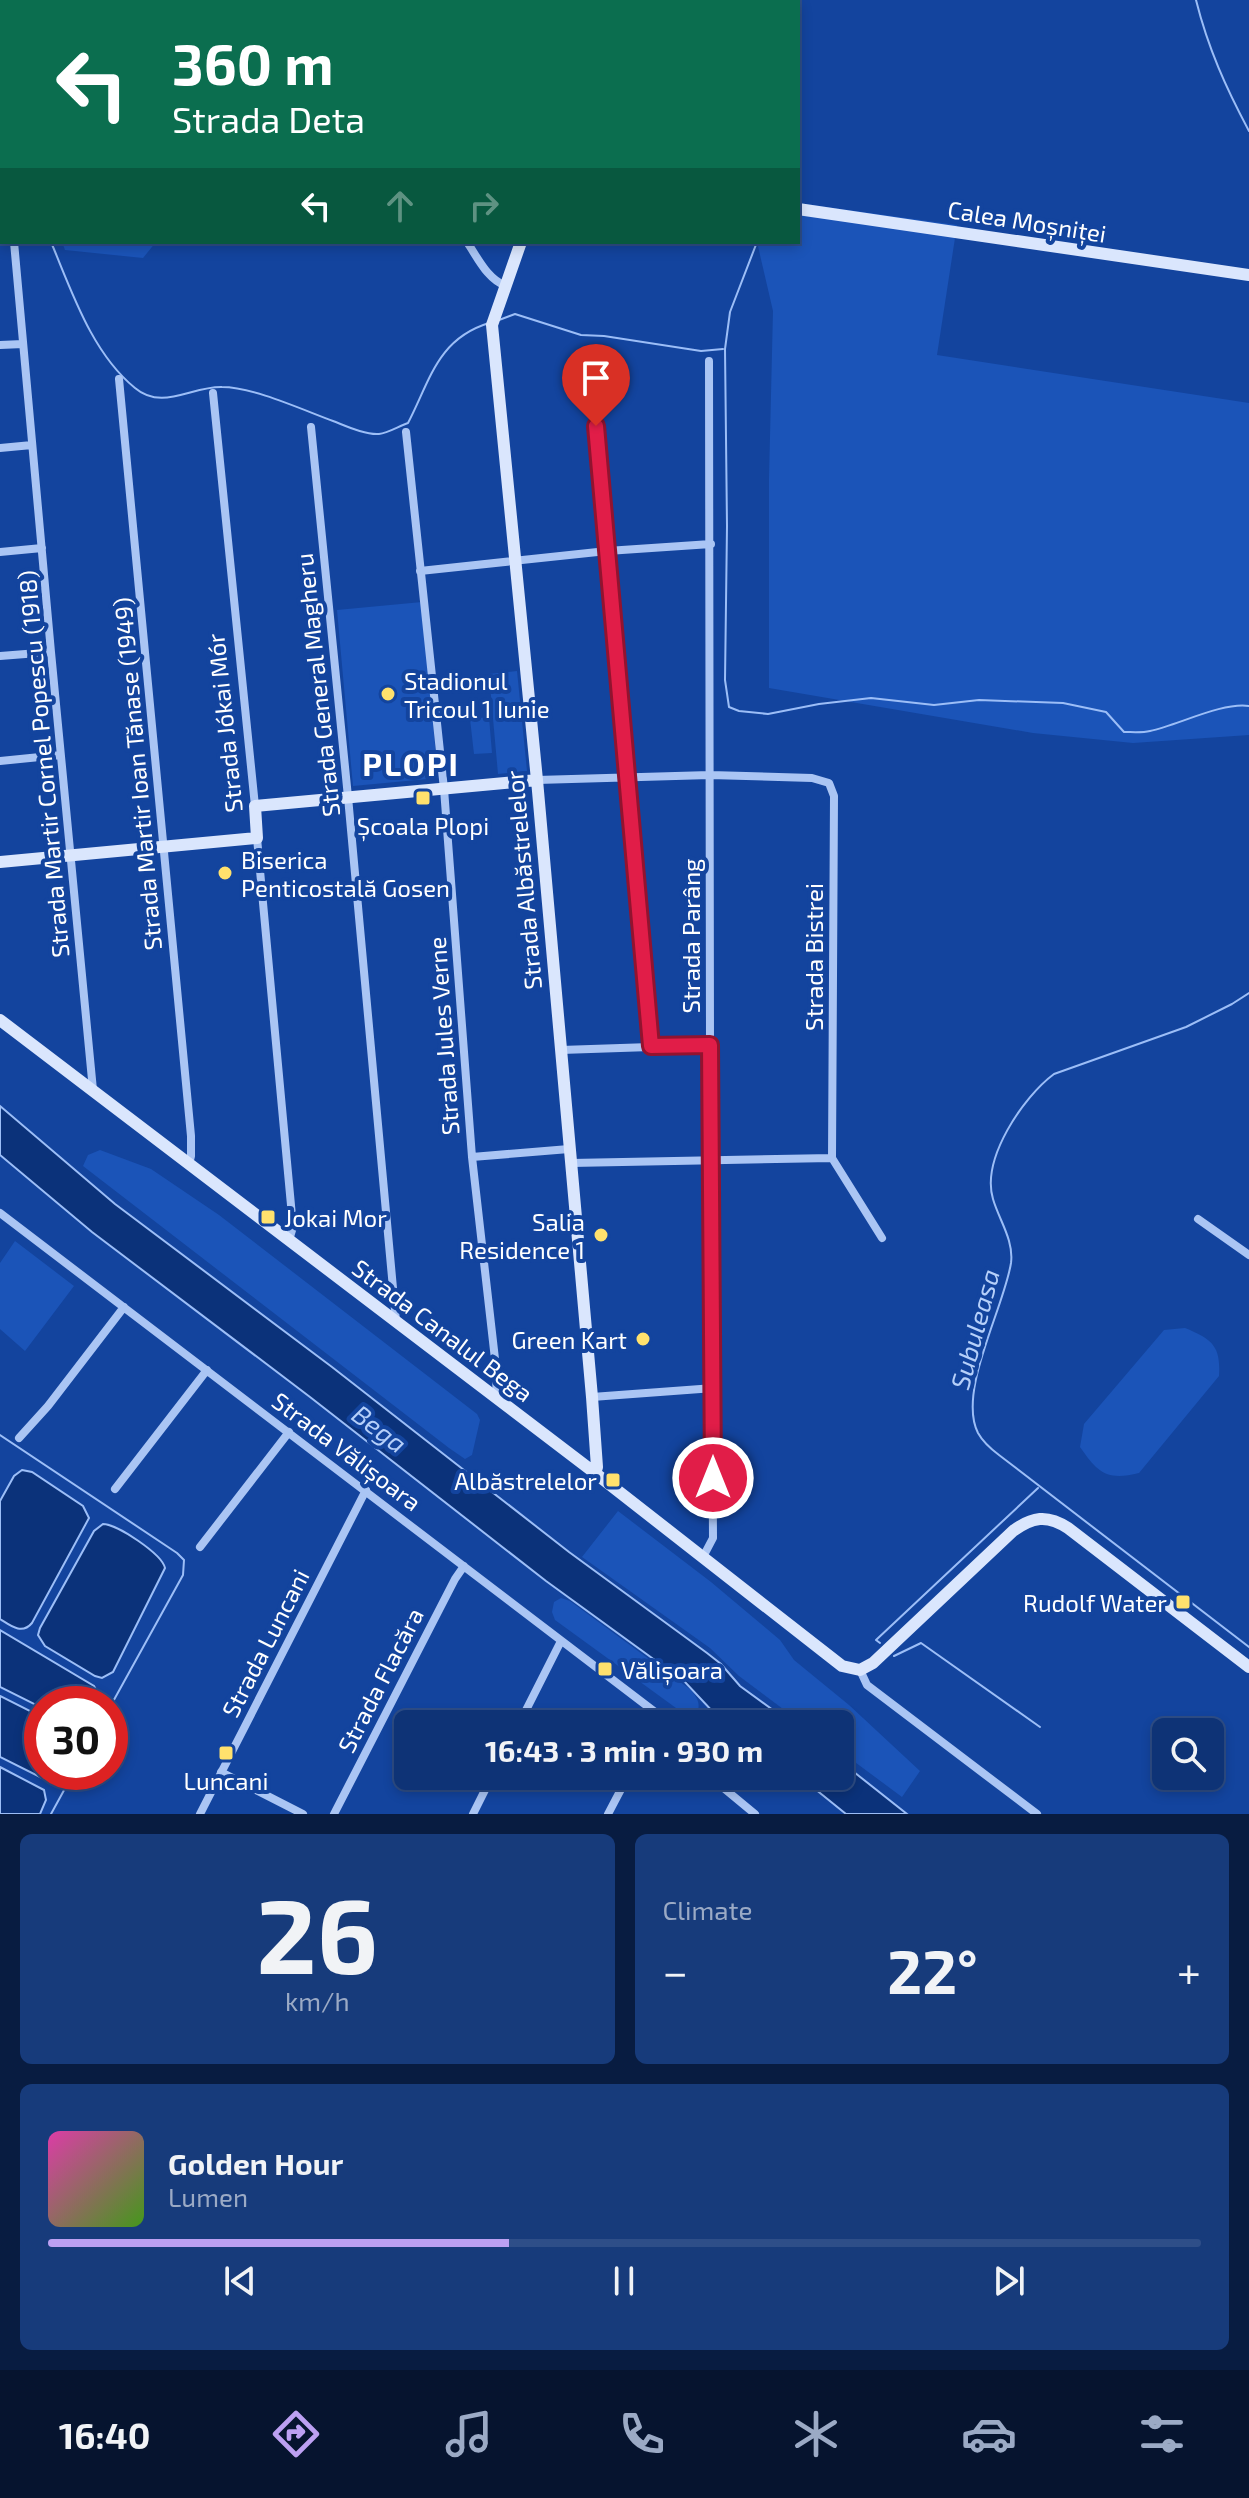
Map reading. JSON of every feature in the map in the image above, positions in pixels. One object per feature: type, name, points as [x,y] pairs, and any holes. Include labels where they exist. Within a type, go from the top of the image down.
[{"type":"street","name":"Calea Moșniței","points":[[800,209],[1249,275]]},
{"type":"street","name":"Strada Martir Cornel Popescu (1918)","points":[[14,244],[93,1091]]},
{"type":"street","points":[[468,244],[490,276],[506,286]]},
{"type":"street","name":"Strada Albăstrelelor","points":[[520,244],[492,325],[537,780],[592,1397],[595,1473]]},
{"type":"street","points":[[0,345],[23,344]]},
{"type":"street","name":"Strada Parâng","points":[[703,1557],[713,1538],[714,1388],[709,361]]},
{"type":"street","points":[[590,363],[651,1046]]},
{"type":"street","name":"Strada Martir Ioan Tănase (1949)","points":[[119,379],[191,1136],[189,1164]]},
{"type":"street","name":"Strada Jókai Mór","points":[[213,393],[293,1227],[289,1240]]},
{"type":"street","name":"Strada General Magheru","points":[[311,427],[396,1321]]},
{"type":"street","name":"Strada Jules Verne","points":[[406,432],[444,789],[472,1157],[497,1398]]},
{"type":"street","points":[[0,448],[32,445]]},
{"type":"street","points":[[420,571],[607,551],[711,544]]},
{"type":"street","points":[[0,552],[42,548]]},
{"type":"street","points":[[0,656],[51,652]]},
{"type":"street","points":[[0,761],[60,755]]},
{"type":"street","points":[[255,806],[537,780],[710,775]]},
{"type":"street","name":"Strada Bistrei","points":[[710,775],[812,778],[829,783],[834,796],[832,1158]]},
{"type":"street","points":[[0,862],[257,838]]},
{"type":"street","name":"Strada Canalul Bega","points":[[0,1020],[595,1473],[842,1666],[860,1670]]},
{"type":"street","points":[[561,1050],[710,1045]]},
{"type":"street","points":[[472,1157],[569,1149]]},
{"type":"street","points":[[571,1163],[832,1158],[882,1238]]},
{"type":"street","name":"Strada Vălișoara","points":[[0,1213],[652,1710]]},
{"type":"street","points":[[1198,1219],[1249,1255]]},
{"type":"street","points":[[19,1438],[48,1406],[124,1307]]},
{"type":"street","points":[[115,1489],[207,1370]]},
{"type":"street","points":[[592,1397],[714,1388]]},
{"type":"street","points":[[200,1547],[289,1432]]},
{"type":"street","name":"Strada Luncani","points":[[200,1814],[366,1490]]},
{"type":"street","points":[[1037,1814],[867,1685],[860,1670],[873,1663],[1013,1531],[1039,1518],[1058,1521],[1249,1667]]},
{"type":"street","name":"Strada Flacăra","points":[[334,1814],[464,1566]]},
{"type":"street","points":[[526,1710],[561,1641]]},
{"type":"street","points":[[221,1772],[303,1814]]},
{"type":"street","points":[[473,1814],[485,1790]]},
{"type":"street","points":[[608,1814],[621,1790]]},
{"type":"street","points":[[726,1790],[755,1814]]},
{"type":"shaded area","points":[[800,203],[957,225],[937,355],[1249,403],[1249,735],[1133,743],[1033,733],[769,688],[773,311],[757,244],[800,244]]},
{"type":"shaded area","points":[[63,244],[154,244],[143,258],[65,250]]},
{"type":"shaded area","name":"Stadionul Tricoul 1 Iunie","points":[[422,602],[438,778],[353,786],[337,610]]},
{"type":"shaded area","points":[[517,671],[527,771],[498,774],[489,674]]},
{"type":"shaded area","points":[[489,717],[492,753],[474,754],[470,719]]},
{"type":"shaded area","points":[[100,1150],[151,1169],[219,1215],[477,1414],[480,1420],[472,1455],[465,1459],[449,1448],[83,1166],[88,1155]]},
{"type":"shaded area","points":[[15,1241],[74,1286],[25,1351],[0,1329],[0,1263]]},
{"type":"shaded area","points":[[1185,1328],[1213,1345],[1218,1357],[1219,1376],[1139,1473],[1119,1476],[1104,1473],[1080,1447],[1084,1424],[1164,1330]]},
{"type":"shaded area","points":[[618,1511],[780,1640],[794,1660],[849,1705],[920,1771],[902,1797],[854,1761],[854,1710],[784,1710],[739,1676],[710,1648],[582,1557]]},
{"type":"shaded area","points":[[561,1598],[570,1601],[691,1690],[698,1702],[698,1710],[679,1710],[555,1620],[552,1612],[554,1602]]},
{"type":"water","name":"Bega","points":[[0,1106],[115,1204],[332,1367],[569,1552],[707,1653],[740,1686],[773,1710],[711,1710],[685,1682],[546,1581],[92,1232],[0,1155]]},
{"type":"water","points":[[22,1470],[32,1472],[83,1506],[89,1518],[32,1623],[20,1629],[0,1619],[0,1501],[14,1476]]},
{"type":"water","points":[[103,1524],[138,1541],[156,1555],[165,1568],[113,1672],[102,1678],[45,1646],[38,1635],[94,1531]]},
{"type":"water","points":[[0,1630],[94,1686],[24,1686],[24,1699],[0,1687]]},
{"type":"water","points":[[0,1696],[24,1708],[24,1769],[0,1757]]},
{"type":"water","points":[[0,1767],[24,1780],[24,1790],[44,1790],[46,1800],[40,1814],[0,1814]]},
{"type":"water","points":[[854,1772],[907,1814],[846,1814],[816,1790],[854,1790]]},
{"type":"waterway","points":[[1196,0],[1218,67],[1249,131]]},
{"type":"waterway","points":[[52,244],[95,340],[120,374],[145,395],[156,397],[166,398],[211,388],[234,388],[278,400],[362,432],[382,433],[408,423],[446,351],[471,330],[489,323]]},
{"type":"waterway","points":[[756,244],[730,312],[725,349],[725,680],[729,707],[768,714],[871,698],[934,705],[979,700],[1063,703],[1106,712],[1124,732],[1147,732],[1226,707],[1249,706]]},
{"type":"waterway","points":[[499,320],[515,314],[581,335],[701,351],[723,349]]},
{"type":"waterway","name":"Subuleasa","points":[[1249,993],[1186,1027],[1054,1074],[1018,1113],[999,1148],[991,1183],[993,1199],[1008,1238],[1011,1263],[973,1395],[973,1416],[978,1433],[993,1450],[1249,1647]]},
{"type":"waterway","points":[[0,1435],[184,1560],[183,1575],[122,1686]]},
{"type":"waterway","points":[[880,1643],[876,1640],[1038,1488]]},
{"type":"waterway","points":[[894,1656],[921,1643],[1040,1727]]},
{"type":"waterway","points":[[51,1814],[64,1790]]},
{"type":"place","name":"Stadionul Tricoul 1 Iunie","points":[[388,694]]},
{"type":"place","name":"Școala Plopi","points":[[423,798]]},
{"type":"place","name":"Biserica Penticostală Gosen","points":[[225,873]]},
{"type":"place","name":"Jokai Mor","points":[[268,1217]]},
{"type":"place","name":"Salia Residence 1","points":[[601,1235]]},
{"type":"place","name":"Green Kart","points":[[643,1339]]},
{"type":"place","name":"Albăstrelelor","points":[[613,1480]]},
{"type":"place","name":"Rudolf Water","points":[[1183,1602]]},
{"type":"place","name":"Vălișoara","points":[[605,1669]]},
{"type":"place","name":"Luncani","points":[[226,1753]]},
{"type":"district","name":"PLOPI","points":[[411,763]]},
{"type":"route","points":[[596,426],[651,1046],[710,1045],[713,1478]]}]
